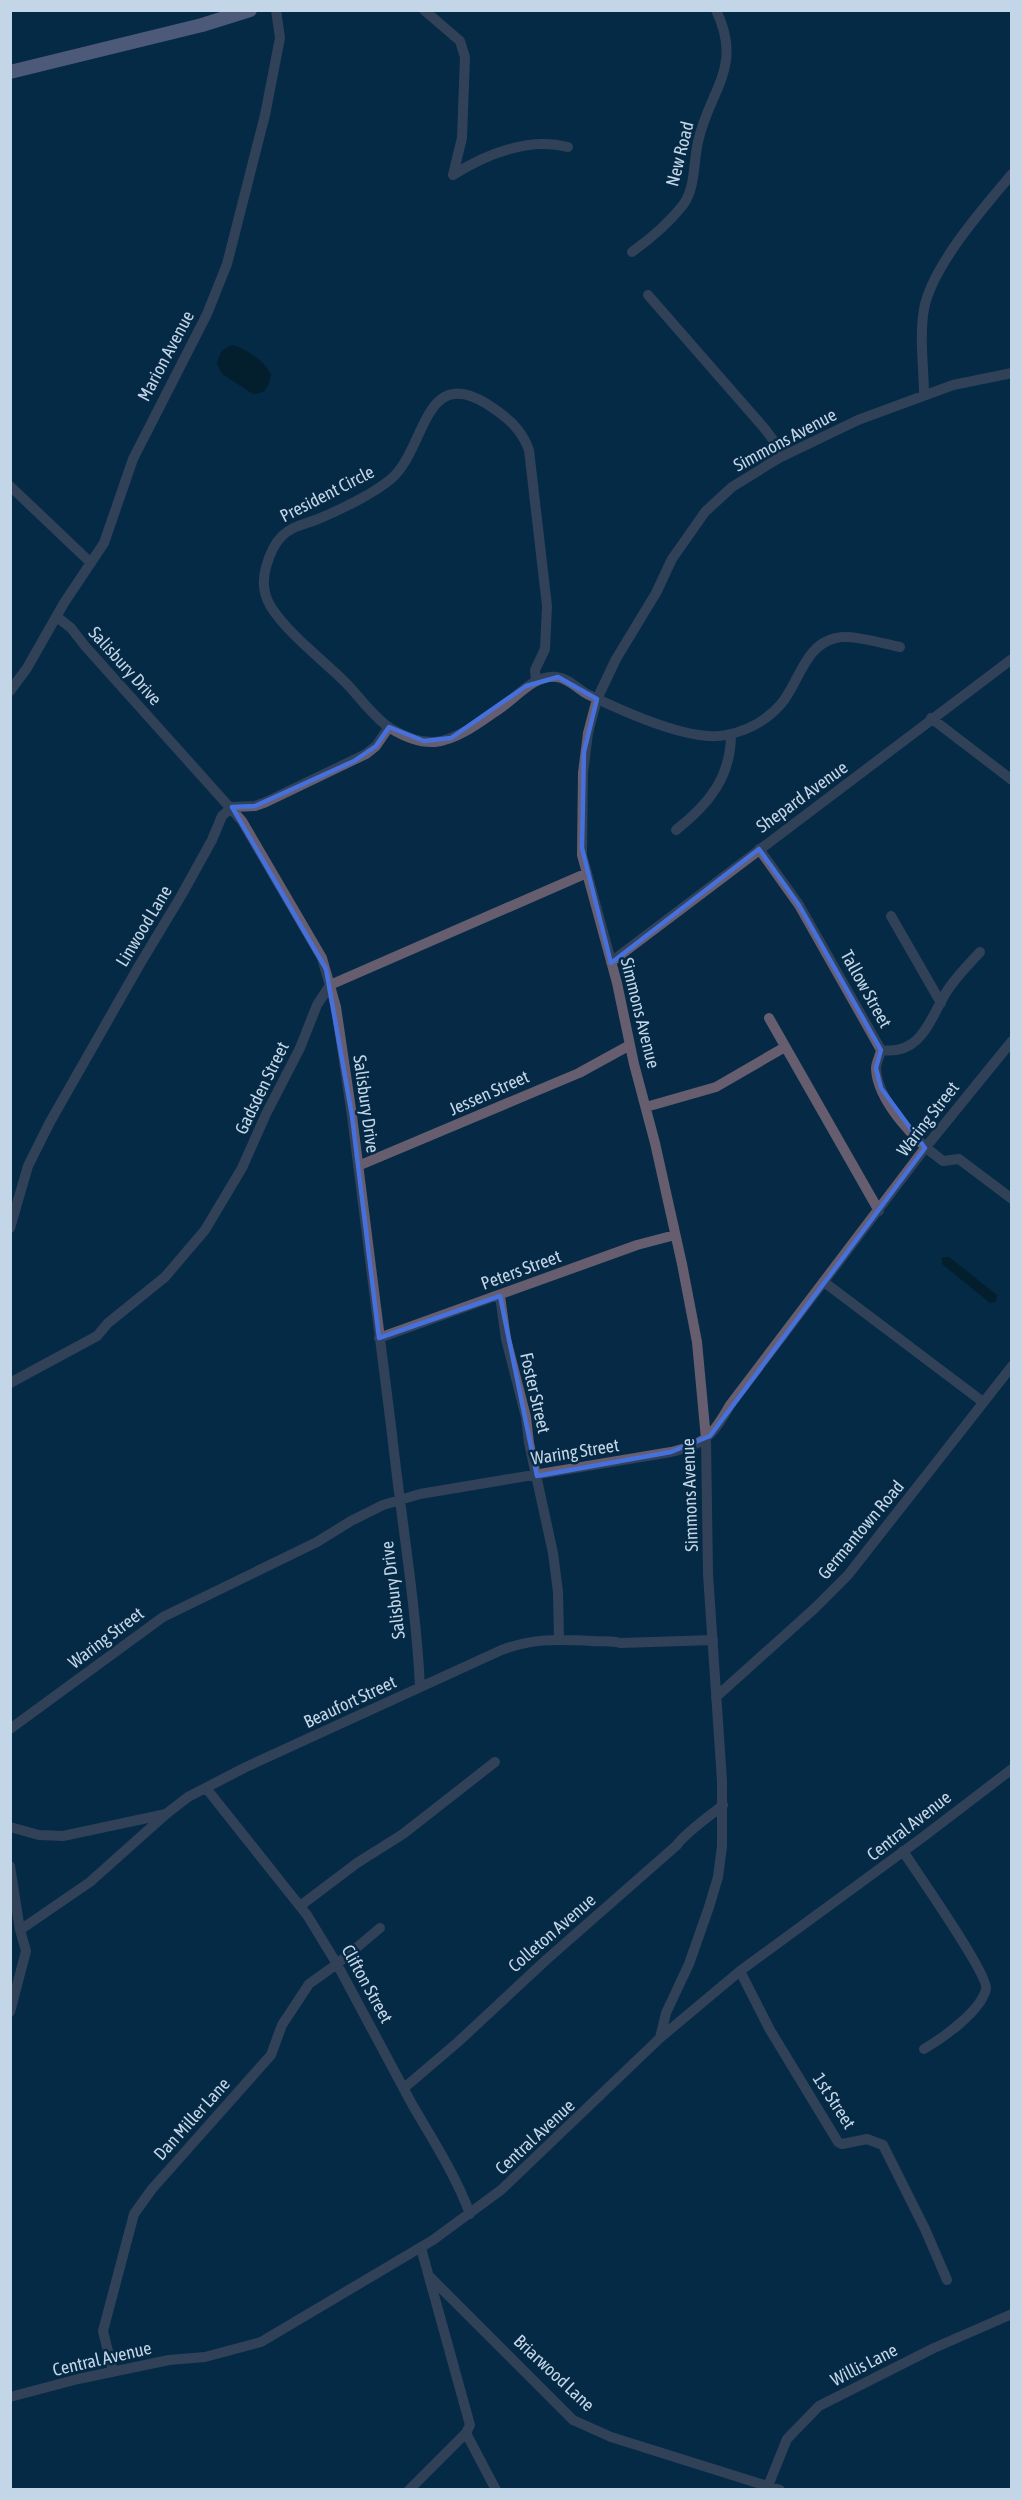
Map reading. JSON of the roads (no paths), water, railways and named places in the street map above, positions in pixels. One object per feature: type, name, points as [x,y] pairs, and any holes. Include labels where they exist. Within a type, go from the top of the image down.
[{"type":"main road","points":[[10,72],[179,31],[250,10]]},
{"type":"street","name":"Marion Avenue","points":[[10,691],[27,668],[111,527],[138,449],[207,314],[227,264],[265,115],[280,38],[280,25],[276,10]]},
{"type":"street","points":[[424,10],[460,41],[465,57],[462,138],[453,176],[488,157],[534,144],[550,142],[568,147]]},
{"type":"street","name":"New Road","points":[[632,252],[654,236],[683,204],[690,189],[698,141],[725,73],[726,33],[716,10]]},
{"type":"street","points":[[924,396],[922,354],[925,305],[934,281],[961,237],[1011,174]]},
{"type":"street","points":[[648,295],[765,429],[776,444],[779,458]]},
{"type":"street","name":"Simmons Avenue","points":[[660,2038],[666,2013],[689,1964],[718,1877],[722,1846],[723,1805],[708,1574],[706,1439],[697,1342],[675,1234],[582,848],[584,752],[597,699],[616,659],[656,593],[672,559],[693,527],[705,512],[732,487],[779,458],[858,420],[953,385],[1011,373]]},
{"type":"street","name":"President Circle","points":[[447,394],[473,395],[499,411],[515,424],[530,450],[548,606],[545,649],[535,670],[536,681],[526,686],[500,709],[451,738],[433,742],[424,741],[389,727],[301,641],[272,609],[265,592],[264,573],[273,548],[284,534],[299,525],[327,515],[392,478],[405,462],[434,405],[447,394]]},
{"type":"street","points":[[10,486],[91,563]]},
{"type":"street","name":"Salisbury Drive","points":[[57,617],[71,628],[232,807],[256,843],[322,958],[330,985],[358,1166],[420,1688]]},
{"type":"street","points":[[536,681],[558,677],[597,699],[690,734],[704,736],[731,734],[769,717],[795,685],[809,656],[821,645],[837,638],[900,647]]},
{"type":"street","name":"Shepard Avenue","points":[[611,962],[1011,659]]},
{"type":"street","points":[[932,718],[1011,780]]},
{"type":"street","points":[[232,807],[255,806],[266,802],[354,761],[376,746],[389,727]]},
{"type":"street","points":[[676,830],[700,811],[727,768],[731,755],[731,734]]},
{"type":"street","name":"Linwood Lane","points":[[10,1228],[28,1166],[50,1122],[201,861],[222,816],[232,807]]},
{"type":"street","name":"Tallow Street","points":[[759,849],[799,905],[881,1050],[876,1068],[881,1088],[892,1109],[925,1148]]},
{"type":"street","points":[[330,985],[587,873]]},
{"type":"street","points":[[891,916],[941,1003]]},
{"type":"street","points":[[881,1050],[895,1052],[919,1038],[930,1025],[948,990],[980,952]]},
{"type":"street","name":"Gadsden Street","points":[[10,1383],[97,1336],[116,1316],[165,1277],[205,1230],[242,1168],[317,1005],[330,985]]},
{"type":"street","points":[[769,1018],[879,1211]]},
{"type":"street","name":"Waring Street","points":[[10,1729],[163,1617],[399,1499],[474,1484],[537,1476],[671,1452],[696,1445],[706,1439],[717,1428],[730,1405],[925,1148],[1011,1041]]},
{"type":"street","name":"Jessen Street","points":[[358,1166],[579,1072],[630,1045]]},
{"type":"street","points":[[646,1107],[716,1087],[786,1047]]},
{"type":"street","points":[[925,1148],[943,1161],[959,1159],[1011,1199]]},
{"type":"street","name":"Peters Street","points":[[378,1338],[637,1245],[675,1234]]},
{"type":"street","points":[[824,1282],[983,1402]]},
{"type":"street","name":"Foster Street","points":[[500,1296],[506,1339],[526,1417],[555,1571],[559,1639]]},
{"type":"street","name":"Germantown Road","points":[[716,1698],[848,1575],[1011,1366]]},
{"type":"street","name":"Beaufort Street","points":[[10,1827],[39,1835],[63,1836],[166,1814],[188,1797],[246,1767],[508,1647],[532,1641],[559,1639],[597,1642],[609,1640],[620,1643],[713,1640]]},
{"type":"street","points":[[300,1906],[357,1863],[403,1834],[495,1762]]},
{"type":"street","name":"Central Avenue","points":[[10,2397],[114,2372],[169,2360],[205,2356],[261,2342],[421,2248],[470,2214],[538,2158],[660,2038],[740,1971],[1011,1769]]},
{"type":"street","name":"Clifton Street","points":[[206,1788],[300,1906],[337,1964],[426,2125],[470,2214]]},
{"type":"street","name":"Colleton Avenue","points":[[404,2088],[458,2042],[546,1960],[677,1845],[682,1838],[690,1834],[723,1805]]},
{"type":"street","points":[[20,1930],[90,1882],[166,1814]]},
{"type":"street","points":[[903,1851],[970,1954],[985,1982],[986,1989],[967,2019],[924,2049]]},
{"type":"street","points":[[10,1866],[20,1930],[26,1951],[10,2012]]},
{"type":"street","name":"Dan Miller Lane","points":[[114,2372],[103,2331],[135,2214],[152,2189],[272,2055],[282,2025],[309,1984],[380,1928]]},
{"type":"street","name":"1st Street","points":[[740,1971],[770,2030],[838,2142],[842,2144],[873,2139],[883,2145],[925,2229],[947,2280]]},
{"type":"street","points":[[409,2490],[466,2433],[470,2424],[421,2248]]},
{"type":"street","name":"Briarwood Lane","points":[[430,2277],[573,2420],[612,2437],[780,2490]]},
{"type":"street","name":"Willis Lane","points":[[768,2486],[787,2439],[819,2406],[934,2348],[1011,2314]]},
{"type":"street","points":[[466,2433],[496,2490]]}]
